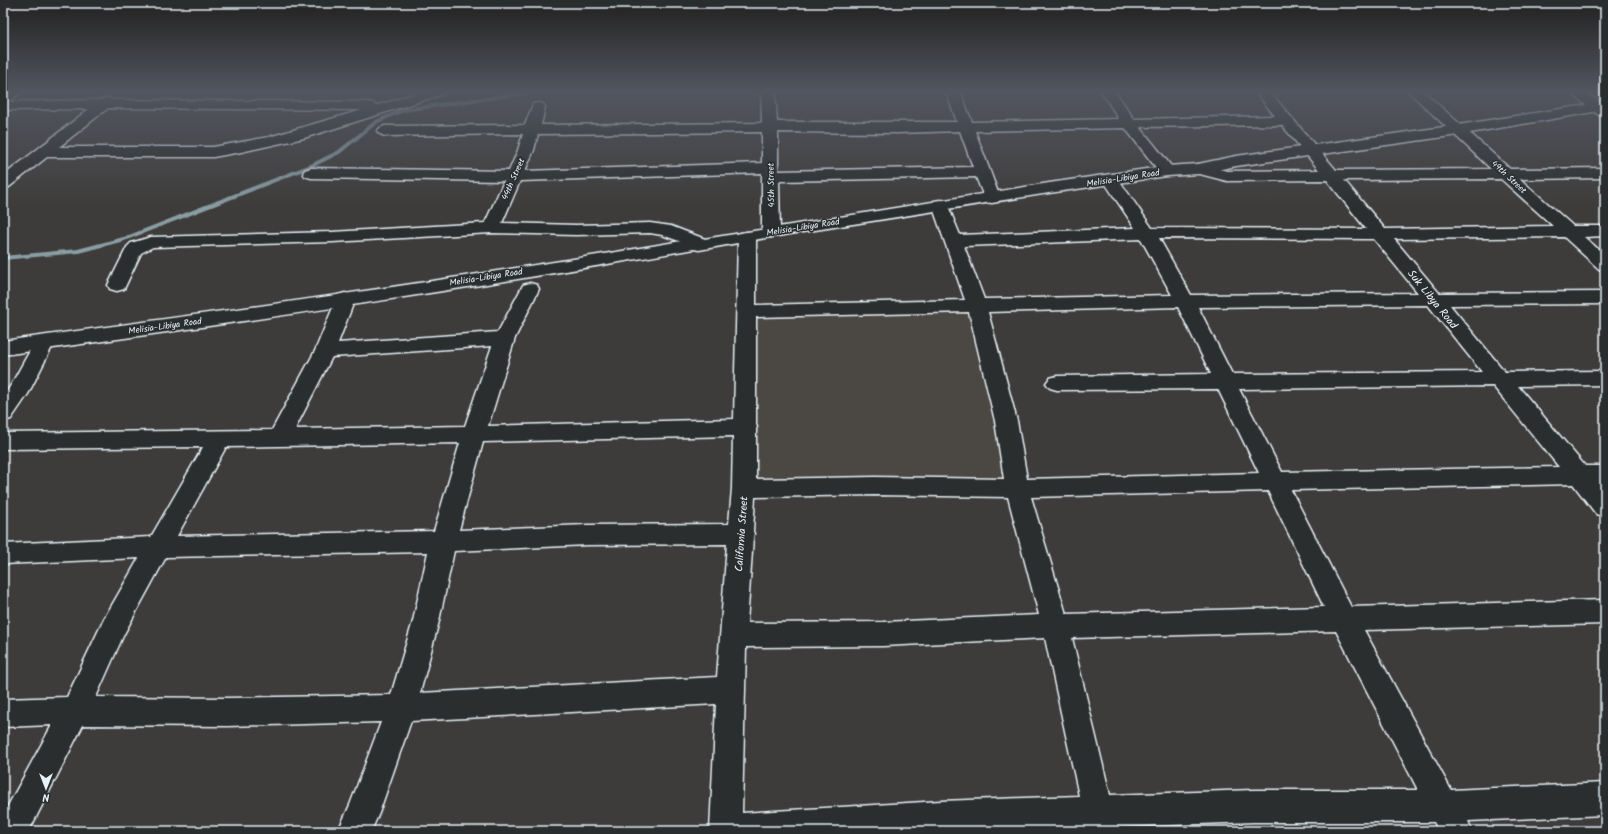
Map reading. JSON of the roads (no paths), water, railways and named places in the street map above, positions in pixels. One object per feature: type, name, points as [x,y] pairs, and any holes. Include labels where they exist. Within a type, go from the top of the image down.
[{"type":"street","points":[[3,184],[71,130]]},
{"type":"street","points":[[43,152],[213,152],[239,149],[274,141],[310,130]]},
{"type":"street","points":[[384,131],[437,130]]},
{"type":"street","name":"44th Street","points":[[491,228],[526,150],[531,130]]},
{"type":"street","name":"45th Street","points":[[770,130],[771,232]]},
{"type":"street","points":[[967,130],[992,198]]},
{"type":"street","points":[[1135,130],[1167,171]]},
{"type":"street","name":"Suk Libya Road","points":[[1294,130],[1605,507]]},
{"type":"street","name":"Melisia-Libiya Road","points":[[3,348],[345,299],[626,256],[699,243],[699,245],[771,232],[1049,188],[1167,171],[1198,169],[1236,161],[1458,130]]},
{"type":"street","name":"49th Street","points":[[1458,130],[1605,265]]},
{"type":"street","points":[[1198,169],[1227,176],[1332,177],[1605,174]]},
{"type":"street","points":[[311,173],[514,176],[770,172],[983,172]]},
{"type":"street","points":[[1111,180],[1147,233],[1185,301],[1343,618],[1450,818]]},
{"type":"street","points":[[940,205],[976,307],[1006,421],[1017,488],[1056,626],[1099,821]]},
{"type":"street","points":[[117,285],[133,251],[137,247],[151,242],[332,237],[491,228],[576,230],[650,228],[665,230],[699,243]]},
{"type":"street","points":[[952,241],[1147,233],[1379,234],[1605,231]]},
{"type":"street","name":"California Street","points":[[726,830],[731,690],[744,488],[746,427],[747,237]]},
{"type":"street","points":[[354,831],[363,813],[401,708],[426,621],[443,541],[488,390],[505,338],[530,289]]},
{"type":"street","points":[[746,311],[976,307],[1185,301],[1605,298]]},
{"type":"street","points":[[279,438],[325,351],[345,299]]},
{"type":"street","points":[[325,351],[505,338]]},
{"type":"street","points":[[3,413],[20,389],[44,343]]},
{"type":"street","points":[[1057,383],[1605,378]]},
{"type":"street","points":[[3,441],[219,439],[476,433],[603,432],[746,427]]},
{"type":"street","points":[[12,831],[75,711],[114,627],[157,547],[219,439]]},
{"type":"street","points":[[744,488],[875,486],[1017,488],[1605,475]]},
{"type":"street","points":[[3,554],[157,547],[443,541],[588,535],[742,534]]},
{"type":"street","points":[[734,635],[883,634],[1056,626],[1605,612]]},
{"type":"street","points":[[3,713],[75,711],[227,712],[401,708],[731,690]]},
{"type":"street","points":[[726,830],[941,817],[1099,821],[1254,806],[1450,818],[1605,799]]},
{"type":"waterway","points":[[3,258],[78,251],[124,239],[311,166],[339,152],[366,130]]}]
